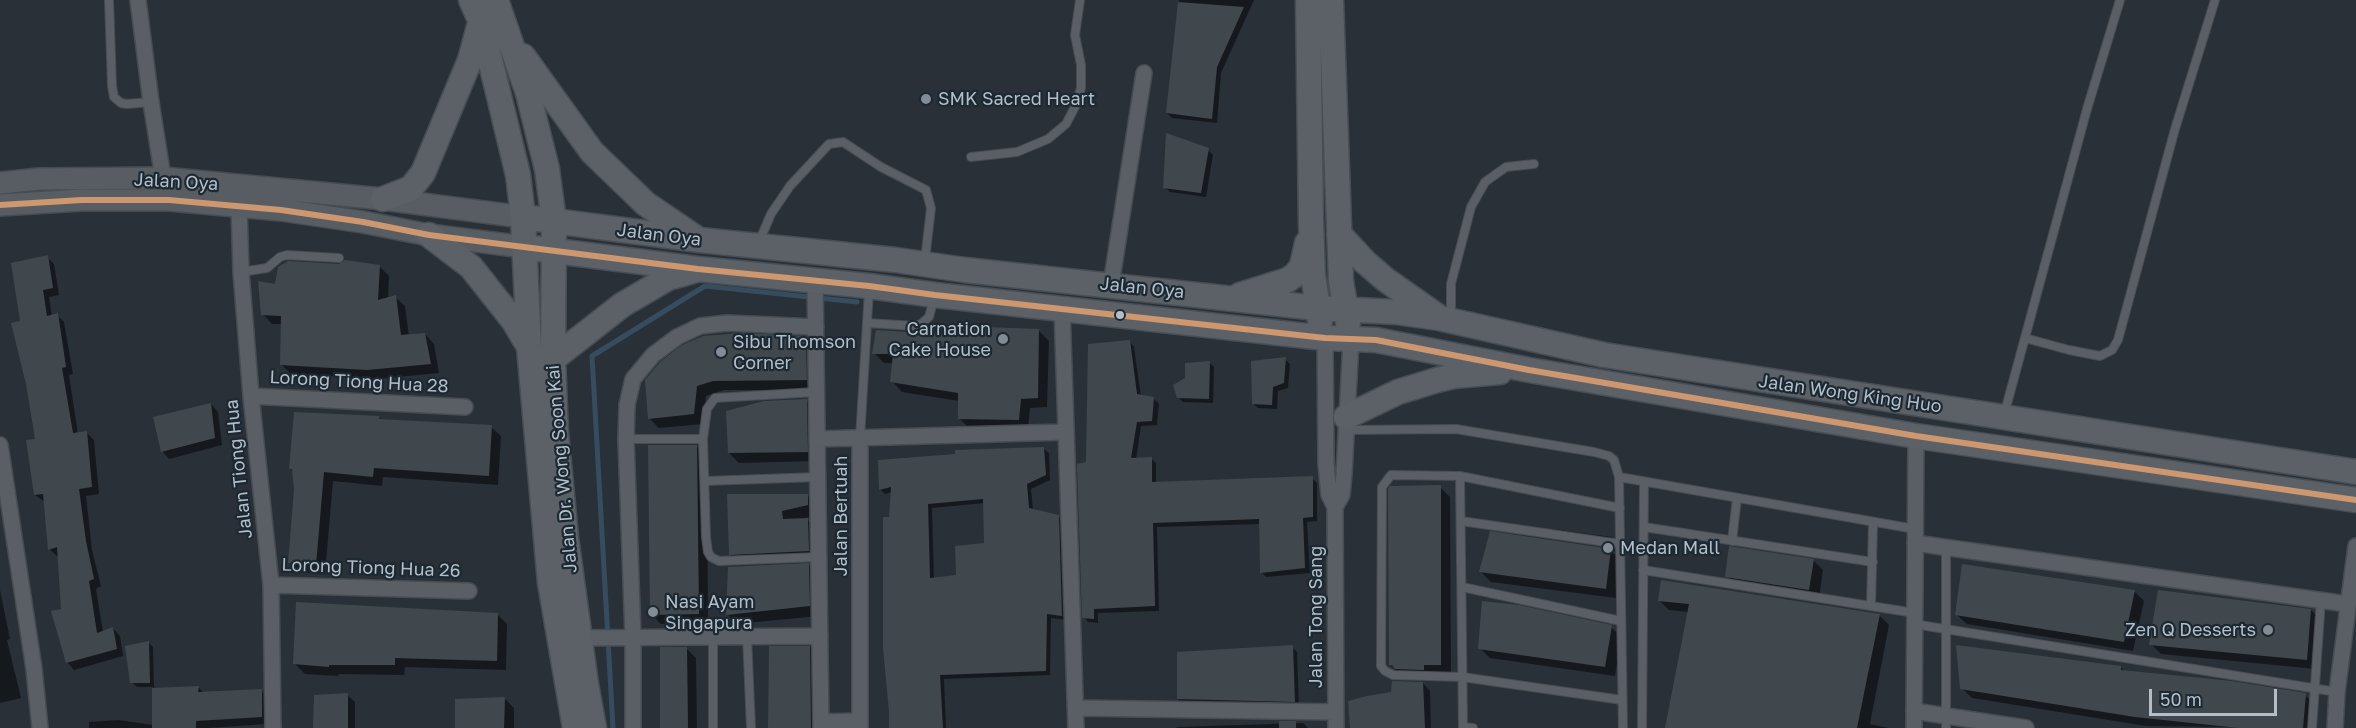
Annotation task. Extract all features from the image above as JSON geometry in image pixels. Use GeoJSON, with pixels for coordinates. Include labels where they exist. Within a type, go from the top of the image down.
{"type":"FeatureCollection","features":[{"type":"Feature","properties":{"kind":"main road","name":"Jalan Dr. Wong Soon Kai"},"geometry":{"type":"LineString","coordinates":[[471,0],[481,22],[518,175],[523,217],[529,347],[550,583],[575,728]]}},
{"type":"Feature","properties":{"kind":"main road","name":"Jalan Dr. Wong Soon Kai"},"geometry":{"type":"LineString","coordinates":[[496,0],[528,93],[547,169],[554,221],[553,359],[556,433],[565,525],[591,637],[594,728]]}},
{"type":"Feature","properties":{"kind":"main road"},"geometry":{"type":"LineString","coordinates":[[1308,0],[1311,222],[1317,308],[1325,338]]}},
{"type":"Feature","properties":{"kind":"main road"},"geometry":{"type":"LineString","coordinates":[[1331,0],[1341,281],[1351,340]]}},
{"type":"Feature","properties":{"kind":"main road"},"geometry":{"type":"LineString","coordinates":[[383,199],[411,188],[423,173],[470,60],[481,22]]}},
{"type":"Feature","properties":{"kind":"main road"},"geometry":{"type":"LineString","coordinates":[[508,34],[592,152],[646,204],[700,240]]}},
{"type":"Feature","properties":{"kind":"main road","name":"Jalan Oya"},"geometry":{"type":"LineString","coordinates":[[0,183],[39,179],[163,178],[383,199],[700,240],[1317,308],[1346,309]]}},
{"type":"Feature","properties":{"kind":"main road","name":"Jalan Oya"},"geometry":{"type":"LineString","coordinates":[[0,205],[82,200],[147,200],[238,206],[363,222],[429,235],[815,286],[869,286],[1351,340]]}},
{"type":"Feature","properties":{"kind":"main road"},"geometry":{"type":"LineString","coordinates":[[1232,298],[1288,280],[1296,274],[1305,257],[1311,222]]}},
{"type":"Feature","properties":{"kind":"main road"},"geometry":{"type":"LineString","coordinates":[[1339,234],[1365,262],[1386,280],[1445,319]]}},
{"type":"Feature","properties":{"kind":"main road"},"geometry":{"type":"LineString","coordinates":[[429,235],[471,267],[513,321],[529,347]]}},
{"type":"Feature","properties":{"kind":"main road"},"geometry":{"type":"LineString","coordinates":[[553,359],[622,305],[668,278],[698,269]]}},
{"type":"Feature","properties":{"kind":"main road","name":"Jalan Wong King Huo"},"geometry":{"type":"LineString","coordinates":[[1346,309],[1445,319],[1604,355],[2356,472]]}},
{"type":"Feature","properties":{"kind":"main road","name":"Jalan Wong King Huo"},"geometry":{"type":"LineString","coordinates":[[1351,340],[1376,340],[1529,370],[1916,436],[2356,501]]}},
{"type":"Feature","properties":{"kind":"main road"},"geometry":{"type":"LineString","coordinates":[[1346,424],[1398,392],[1437,380],[1454,376],[1529,370]]}},
{"type":"Feature","properties":{"kind":"street"},"geometry":{"type":"LineString","coordinates":[[138,0],[163,178]]}},
{"type":"Feature","properties":{"kind":"street"},"geometry":{"type":"LineString","coordinates":[[1111,285],[1144,74]]}},
{"type":"Feature","properties":{"kind":"street","name":"Jalan Tiong Hua"},"geometry":{"type":"LineString","coordinates":[[238,206],[251,396],[271,585],[273,728]]}},
{"type":"Feature","properties":{"kind":"street"},"geometry":{"type":"LineString","coordinates":[[815,286],[821,725],[860,724]]}},
{"type":"Feature","properties":{"kind":"street"},"geometry":{"type":"LineString","coordinates":[[1062,308],[1076,728]]}},
{"type":"Feature","properties":{"kind":"street"},"geometry":{"type":"LineString","coordinates":[[633,728],[627,637],[626,439],[627,405],[633,379],[653,355],[677,337],[700,326],[727,324],[816,327]]}},
{"type":"Feature","properties":{"kind":"street","name":"Jalan Tong Sang"},"geometry":{"type":"LineString","coordinates":[[1325,338],[1326,464],[1329,495],[1335,507],[1336,728]]}},
{"type":"Feature","properties":{"kind":"street","name":"Jalan Tong Sang"},"geometry":{"type":"LineString","coordinates":[[1335,507],[1342,495],[1351,340]]}},
{"type":"Feature","properties":{"kind":"street","name":"Lorong Tiong Hua 28"},"geometry":{"type":"LineString","coordinates":[[251,396],[465,407]]}},
{"type":"Feature","properties":{"kind":"street","name":"Jalan Bertuah"},"geometry":{"type":"LineString","coordinates":[[860,724],[860,438],[1066,432]]}},
{"type":"Feature","properties":{"kind":"street"},"geometry":{"type":"LineString","coordinates":[[1914,728],[1916,436]]}},
{"type":"Feature","properties":{"kind":"street"},"geometry":{"type":"LineString","coordinates":[[817,439],[860,438]]}},
{"type":"Feature","properties":{"kind":"street"},"geometry":{"type":"LineString","coordinates":[[0,445],[34,669],[40,728]]}},
{"type":"Feature","properties":{"kind":"street"},"geometry":{"type":"LineString","coordinates":[[1915,536],[1946,547],[2347,604]]}},
{"type":"Feature","properties":{"kind":"street"},"geometry":{"type":"LineString","coordinates":[[2335,728],[2347,604],[2356,546]]}},
{"type":"Feature","properties":{"kind":"street","name":"Lorong Tiong Hua 26"},"geometry":{"type":"LineString","coordinates":[[271,585],[469,591]]}},
{"type":"Feature","properties":{"kind":"street"},"geometry":{"type":"LineString","coordinates":[[591,637],[820,636]]}},
{"type":"Feature","properties":{"kind":"street"},"geometry":{"type":"LineString","coordinates":[[1076,708],[1336,712]]}},
{"type":"Feature","properties":{"kind":"street"},"geometry":{"type":"LineString","coordinates":[[1914,711],[1946,722],[2026,728]]}},
{"type":"Feature","properties":{"kind":"lane"},"geometry":{"type":"LineString","coordinates":[[109,0],[114,97],[121,103],[127,104],[151,102]]}},
{"type":"Feature","properties":{"kind":"lane"},"geometry":{"type":"LineString","coordinates":[[971,157],[1017,152],[1048,139],[1066,124],[1076,105],[1081,88],[1081,65],[1075,35],[1080,0]]}},
{"type":"Feature","properties":{"kind":"lane"},"geometry":{"type":"LineString","coordinates":[[2004,416],[2087,109],[2120,0]]}},
{"type":"Feature","properties":{"kind":"lane"},"geometry":{"type":"LineString","coordinates":[[2025,338],[2100,356],[2112,350],[2118,340],[2175,129],[2215,0]]}},
{"type":"Feature","properties":{"kind":"lane"},"geometry":{"type":"LineString","coordinates":[[758,246],[771,214],[790,186],[829,144],[843,142],[881,167],[926,190],[931,208],[924,264]]}},
{"type":"Feature","properties":{"kind":"lane"},"geometry":{"type":"LineString","coordinates":[[1445,319],[1451,284],[1471,207],[1485,182],[1506,167],[1534,164]]}},
{"type":"Feature","properties":{"kind":"lane"},"geometry":{"type":"LineString","coordinates":[[241,272],[267,268],[280,257],[287,255],[339,258]]}},
{"type":"Feature","properties":{"kind":"lane"},"geometry":{"type":"LineString","coordinates":[[860,438],[869,286]]}},
{"type":"Feature","properties":{"kind":"lane"},"geometry":{"type":"LineString","coordinates":[[867,322],[916,326],[929,317],[936,295]]}},
{"type":"Feature","properties":{"kind":"lane"},"geometry":{"type":"LineString","coordinates":[[816,392],[715,398],[707,409],[703,439],[706,537],[711,557],[720,561],[819,556]]}},
{"type":"Feature","properties":{"kind":"lane"},"geometry":{"type":"LineString","coordinates":[[1346,424],[1456,429],[1594,452],[1609,456],[1614,460],[1619,471],[1623,728]]}},
{"type":"Feature","properties":{"kind":"lane"},"geometry":{"type":"LineString","coordinates":[[626,439],[703,439]]}},
{"type":"Feature","properties":{"kind":"lane"},"geometry":{"type":"LineString","coordinates":[[1620,508],[1460,476],[1396,474],[1388,478],[1382,487],[1381,666],[1393,675],[1462,677],[1622,700]]}},
{"type":"Feature","properties":{"kind":"lane"},"geometry":{"type":"LineString","coordinates":[[1460,476],[1463,727],[1473,728]]}},
{"type":"Feature","properties":{"kind":"lane"},"geometry":{"type":"LineString","coordinates":[[705,481],[818,477]]}},
{"type":"Feature","properties":{"kind":"lane"},"geometry":{"type":"LineString","coordinates":[[1619,477],[1873,523],[1915,536]]}},
{"type":"Feature","properties":{"kind":"lane"},"geometry":{"type":"LineString","coordinates":[[1642,728],[1644,482]]}},
{"type":"Feature","properties":{"kind":"lane"},"geometry":{"type":"LineString","coordinates":[[1732,541],[1737,498]]}},
{"type":"Feature","properties":{"kind":"lane"},"geometry":{"type":"LineString","coordinates":[[1461,521],[1620,544]]}},
{"type":"Feature","properties":{"kind":"lane"},"geometry":{"type":"LineString","coordinates":[[1871,606],[1873,523]]}},
{"type":"Feature","properties":{"kind":"lane"},"geometry":{"type":"LineString","coordinates":[[1644,527],[1873,562]]}},
{"type":"Feature","properties":{"kind":"lane"},"geometry":{"type":"LineString","coordinates":[[1946,547],[1946,722]]}},
{"type":"Feature","properties":{"kind":"lane"},"geometry":{"type":"LineString","coordinates":[[1643,570],[1871,606],[1946,629],[2337,692]]}},
{"type":"Feature","properties":{"kind":"lane"},"geometry":{"type":"LineString","coordinates":[[1462,587],[1621,621]]}},
{"type":"Feature","properties":{"kind":"lane"},"geometry":{"type":"LineString","coordinates":[[2312,728],[2321,600]]}},
{"type":"Feature","properties":{"kind":"lane"},"geometry":{"type":"LineString","coordinates":[[747,636],[751,728]]}},
{"type":"Feature","properties":{"kind":"lane"},"geometry":{"type":"LineString","coordinates":[[713,637],[714,728]]}},
{"type":"Feature","properties":{"kind":"building"},"geometry":{"type":"Polygon","coordinates":[[[1178,2],[1244,7],[1217,67],[1212,119],[1166,113],[1178,2]]]}},
{"type":"Feature","properties":{"kind":"building"},"geometry":{"type":"Polygon","coordinates":[[[1166,133],[1209,148],[1201,193],[1163,188],[1166,133]]]}},
{"type":"Feature","properties":{"kind":"building"},"geometry":{"type":"Polygon","coordinates":[[[48,255],[53,288],[43,290],[47,316],[58,313],[66,367],[62,368],[73,433],[87,431],[92,487],[79,489],[94,579],[89,581],[97,633],[113,627],[117,649],[66,663],[51,611],[61,609],[57,547],[48,550],[43,494],[34,495],[26,440],[35,439],[26,384],[11,323],[20,321],[11,263],[48,255]]]}},
{"type":"Feature","properties":{"kind":"building"},"geometry":{"type":"Polygon","coordinates":[[[345,260],[380,265],[378,300],[396,295],[401,335],[425,333],[431,364],[367,370],[280,365],[281,316],[261,315],[258,281],[275,284],[278,267],[288,261],[339,264],[345,260]]]}},
{"type":"Feature","properties":{"kind":"building"},"geometry":{"type":"Polygon","coordinates":[[[958,326],[1039,329],[1038,398],[1021,399],[1019,420],[958,419],[958,393],[890,382],[893,354],[872,354],[876,330],[958,335],[958,326]]]}},
{"type":"Feature","properties":{"kind":"building"},"geometry":{"type":"Polygon","coordinates":[[[741,333],[806,336],[807,380],[713,381],[697,386],[694,414],[648,419],[645,380],[660,362],[682,345],[703,336],[741,333]]]}},
{"type":"Feature","properties":{"kind":"building"},"geometry":{"type":"Polygon","coordinates":[[[1130,340],[1137,394],[1154,397],[1152,421],[1137,422],[1131,458],[1152,457],[1152,482],[1313,476],[1313,517],[1303,518],[1305,568],[1260,573],[1259,519],[1153,523],[1155,606],[1094,609],[1094,619],[1082,618],[1077,464],[1086,462],[1088,344],[1130,340]]]}},
{"type":"Feature","properties":{"kind":"building"},"geometry":{"type":"Polygon","coordinates":[[[1286,357],[1284,383],[1273,387],[1272,405],[1252,404],[1251,361],[1286,357]]]}},
{"type":"Feature","properties":{"kind":"building"},"geometry":{"type":"Polygon","coordinates":[[[1210,361],[1209,399],[1177,398],[1173,385],[1185,378],[1185,363],[1210,361]]]}},
{"type":"Feature","properties":{"kind":"building"},"geometry":{"type":"Polygon","coordinates":[[[807,399],[808,452],[728,453],[726,411],[764,401],[807,399]]]}},
{"type":"Feature","properties":{"kind":"building"},"geometry":{"type":"Polygon","coordinates":[[[211,403],[215,438],[161,452],[153,417],[211,403]]]}},
{"type":"Feature","properties":{"kind":"building"},"geometry":{"type":"Polygon","coordinates":[[[294,412],[492,425],[489,476],[374,468],[373,477],[324,472],[316,565],[288,563],[294,490],[292,469],[289,469],[294,412]]]}},
{"type":"Feature","properties":{"kind":"building"},"geometry":{"type":"Polygon","coordinates":[[[648,445],[697,445],[699,614],[650,615],[648,445]]]}},
{"type":"Feature","properties":{"kind":"building"},"geometry":{"type":"Polygon","coordinates":[[[1044,447],[1046,475],[1027,484],[1029,508],[1059,515],[1062,616],[1047,614],[1046,671],[940,675],[943,728],[889,728],[883,648],[883,517],[889,517],[891,487],[879,490],[878,460],[955,454],[955,450],[1044,447]],[[983,499],[928,504],[930,578],[956,575],[955,546],[984,543],[983,499]]]}},
{"type":"Feature","properties":{"kind":"building"},"geometry":{"type":"Polygon","coordinates":[[[1441,485],[1441,665],[1424,665],[1424,670],[1395,669],[1389,665],[1388,489],[1390,486],[1441,485]]]}},
{"type":"Feature","properties":{"kind":"building"},"geometry":{"type":"Polygon","coordinates":[[[727,494],[808,494],[808,505],[782,511],[783,519],[808,518],[809,551],[729,555],[727,494]]]}},
{"type":"Feature","properties":{"kind":"building"},"geometry":{"type":"Polygon","coordinates":[[[1490,531],[1611,549],[1606,589],[1479,572],[1490,531]]]}},
{"type":"Feature","properties":{"kind":"building"},"geometry":{"type":"Polygon","coordinates":[[[1729,546],[1814,559],[1809,590],[1725,577],[1729,546]]]}},
{"type":"Feature","properties":{"kind":"building"},"geometry":{"type":"Polygon","coordinates":[[[809,563],[810,606],[726,615],[728,567],[809,563]]]}},
{"type":"Feature","properties":{"kind":"building"},"geometry":{"type":"Polygon","coordinates":[[[1962,564],[2135,590],[2124,642],[1955,615],[1962,564]]]}},
{"type":"Feature","properties":{"kind":"building"},"geometry":{"type":"Polygon","coordinates":[[[1661,580],[1880,614],[1857,728],[1665,728],[1689,604],[1658,601],[1661,580]]]}},
{"type":"Feature","properties":{"kind":"building"},"geometry":{"type":"Polygon","coordinates":[[[2158,590],[2311,609],[2307,660],[2149,645],[2158,590]]]}},
{"type":"Feature","properties":{"kind":"building"},"geometry":{"type":"Polygon","coordinates":[[[1482,601],[1519,605],[1612,625],[1605,667],[1478,649],[1482,601]]]}},
{"type":"Feature","properties":{"kind":"building"},"geometry":{"type":"Polygon","coordinates":[[[296,602],[498,613],[497,661],[395,658],[395,665],[329,665],[329,667],[293,664],[296,602]]]}},
{"type":"Feature","properties":{"kind":"building"},"geometry":{"type":"Polygon","coordinates":[[[149,641],[150,683],[130,683],[125,646],[149,641]]]}},
{"type":"Feature","properties":{"kind":"building"},"geometry":{"type":"Polygon","coordinates":[[[1293,645],[1295,702],[1177,699],[1177,652],[1293,645]]]}},
{"type":"Feature","properties":{"kind":"building"},"geometry":{"type":"Polygon","coordinates":[[[1956,645],[2121,666],[2121,670],[2232,681],[2306,693],[2303,728],[2239,728],[2135,717],[1960,689],[1956,645]]]}},
{"type":"Feature","properties":{"kind":"building"},"geometry":{"type":"Polygon","coordinates":[[[769,646],[810,646],[811,728],[768,728],[769,646]]]}},
{"type":"Feature","properties":{"kind":"building"},"geometry":{"type":"Polygon","coordinates":[[[660,647],[687,647],[688,728],[660,728],[660,647]]]}},
{"type":"Feature","properties":{"kind":"building"},"geometry":{"type":"Polygon","coordinates":[[[1392,681],[1423,682],[1425,728],[1350,728],[1348,701],[1391,692],[1392,681]]]}},
{"type":"Feature","properties":{"kind":"building"},"geometry":{"type":"Polygon","coordinates":[[[199,686],[198,692],[262,689],[262,717],[196,721],[196,728],[152,728],[152,688],[199,686]]]}},
{"type":"Feature","properties":{"kind":"building"},"geometry":{"type":"Polygon","coordinates":[[[348,693],[348,728],[313,728],[314,695],[348,693]]]}},
{"type":"Feature","properties":{"kind":"building"},"geometry":{"type":"Polygon","coordinates":[[[505,697],[504,728],[455,728],[455,699],[505,697]]]}},
{"type":"Feature","properties":{"kind":"building"},"geometry":{"type":"Polygon","coordinates":[[[1279,721],[1296,721],[1296,728],[1279,728],[1279,721]]]}},
{"type":"Feature","properties":{"kind":"waterway"},"geometry":{"type":"LineString","coordinates":[[613,728],[592,356],[705,286],[857,302]]}},
{"type":"Feature","properties":{"kind":"transit line","name":"50"},"geometry":{"type":"LineString","coordinates":[[0,205],[82,200],[169,200],[281,210],[363,222],[429,235],[698,269],[869,286],[1325,338],[1376,340],[1529,370],[1916,436],[2356,500]]}},
{"type":"Feature","properties":{"kind":"place","name":"SMK Sacred Heart"},"geometry":{"type":"Point","coordinates":[926,99]}},
{"type":"Feature","properties":{"kind":"place","name":"Carnation Cake House"},"geometry":{"type":"Point","coordinates":[1003,339]}},
{"type":"Feature","properties":{"kind":"place","name":"Sibu Thomson Corner"},"geometry":{"type":"Point","coordinates":[721,352]}},
{"type":"Feature","properties":{"kind":"place","name":"Medan Mall"},"geometry":{"type":"Point","coordinates":[1608,548]}},
{"type":"Feature","properties":{"kind":"place","name":"Nasi Ayam Singapura"},"geometry":{"type":"Point","coordinates":[653,612]}},
{"type":"Feature","properties":{"kind":"place","name":"Zen Q Desserts"},"geometry":{"type":"Point","coordinates":[2268,630]}}]}
